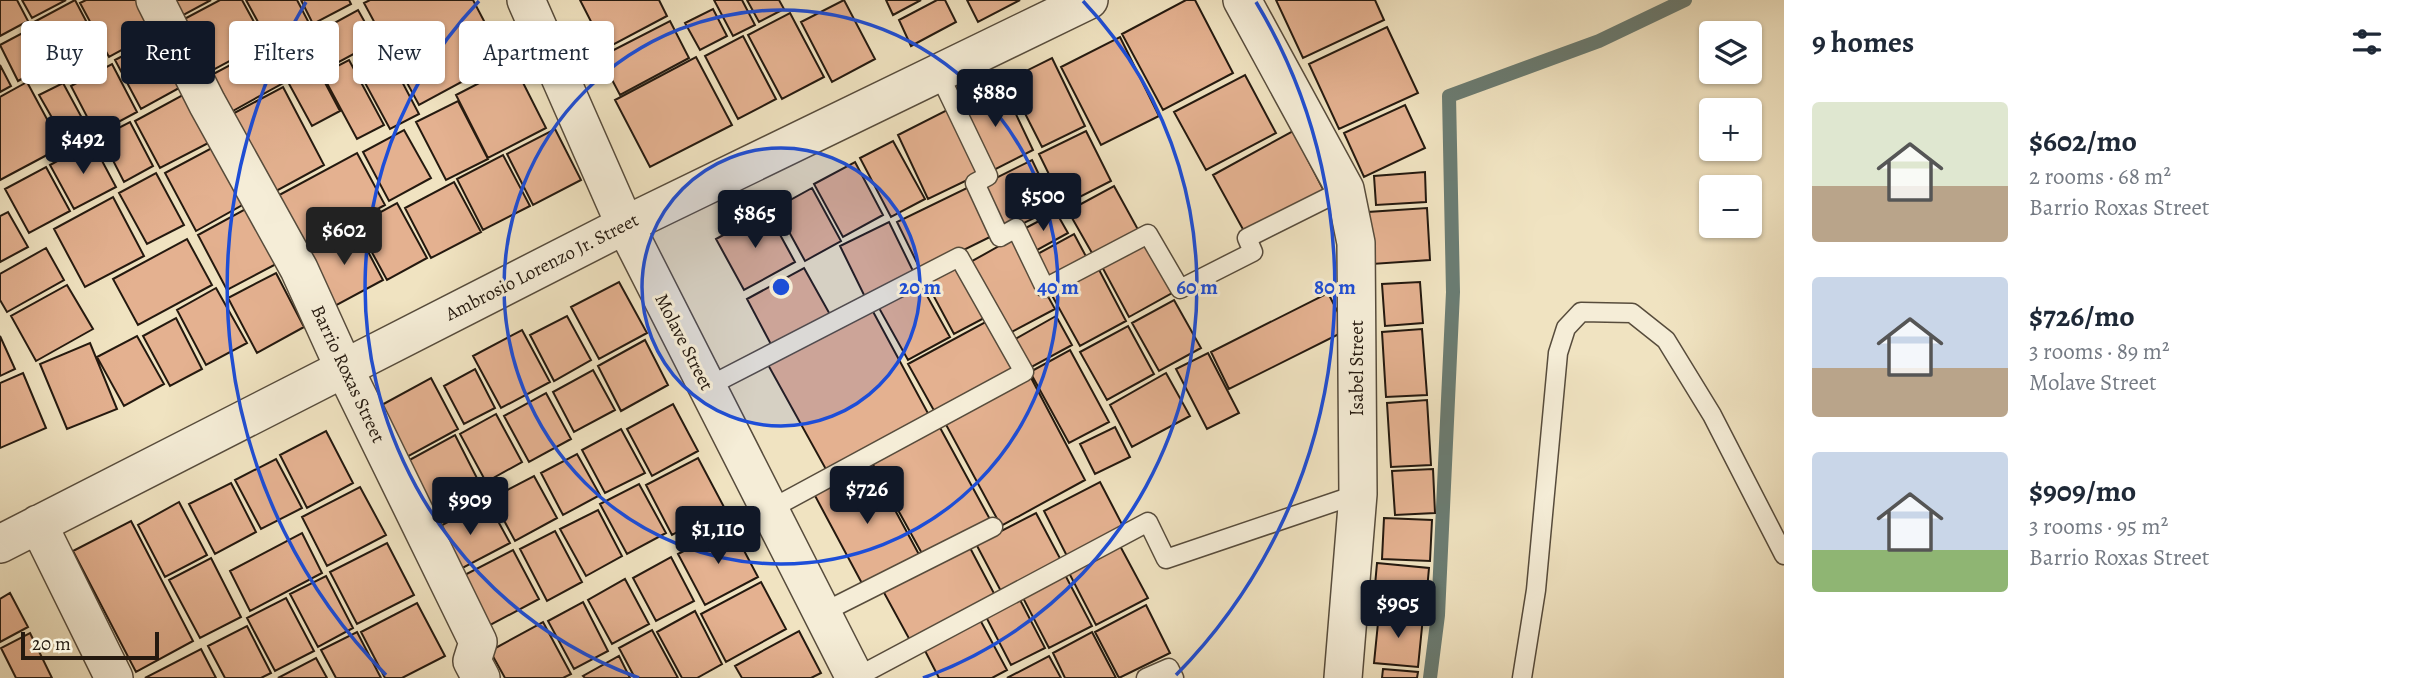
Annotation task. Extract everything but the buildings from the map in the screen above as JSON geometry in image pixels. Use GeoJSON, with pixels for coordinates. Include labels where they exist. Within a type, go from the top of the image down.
{"type":"FeatureCollection","features":[{"type":"Feature","properties":{"kind":"street","name":"Barrio Roxas Street"},"geometry":{"type":"LineString","coordinates":[[155,0],[207,103],[299,269],[344,368],[478,642],[472,661],[481,678]]}},
{"type":"Feature","properties":{"kind":"street","name":"Molave Street"},"geometry":{"type":"LineString","coordinates":[[526,0],[625,225],[855,678]]}},
{"type":"Feature","properties":{"kind":"street","name":"Ambrosio Lorenzo Jr. Street"},"geometry":{"type":"LineString","coordinates":[[0,544],[625,225],[1089,0]]}},
{"type":"Feature","properties":{"kind":"street","name":"Isabel Street"},"geometry":{"type":"LineString","coordinates":[[1242,0],[1345,189],[1356,243],[1358,494],[1343,678]]}},
{"type":"Feature","properties":{"kind":"street"},"geometry":{"type":"LineString","coordinates":[[38,524],[114,678]]}},
{"type":"Feature","properties":{"kind":"lane"},"geometry":{"type":"LineString","coordinates":[[939,74],[988,176],[975,183],[1000,237],[1016,228],[1045,288],[1147,234],[1180,289],[1253,252],[1247,238],[1345,189]]}},
{"type":"Feature","properties":{"kind":"lane"},"geometry":{"type":"LineString","coordinates":[[707,387],[959,257],[1024,372],[769,510]]}},
{"type":"Feature","properties":{"kind":"lane"},"geometry":{"type":"LineString","coordinates":[[1522,678],[1536,590],[1558,353],[1566,328],[1581,313],[1632,313],[1665,340],[1712,415],[1784,555]]}},
{"type":"Feature","properties":{"kind":"lane"},"geometry":{"type":"LineString","coordinates":[[855,678],[1148,522],[1166,559],[1358,494]]}},
{"type":"Feature","properties":{"kind":"lane"},"geometry":{"type":"LineString","coordinates":[[822,614],[993,527]]}},
{"type":"Feature","properties":{"kind":"lane"},"geometry":{"type":"LineString","coordinates":[[1146,678],[1169,668],[1174,678]]}},
{"type":"Feature","properties":{"kind":"waterway"},"geometry":{"type":"LineString","coordinates":[[1430,678],[1438,615],[1453,292],[1449,96],[1599,41],[1685,0]]}}]}
